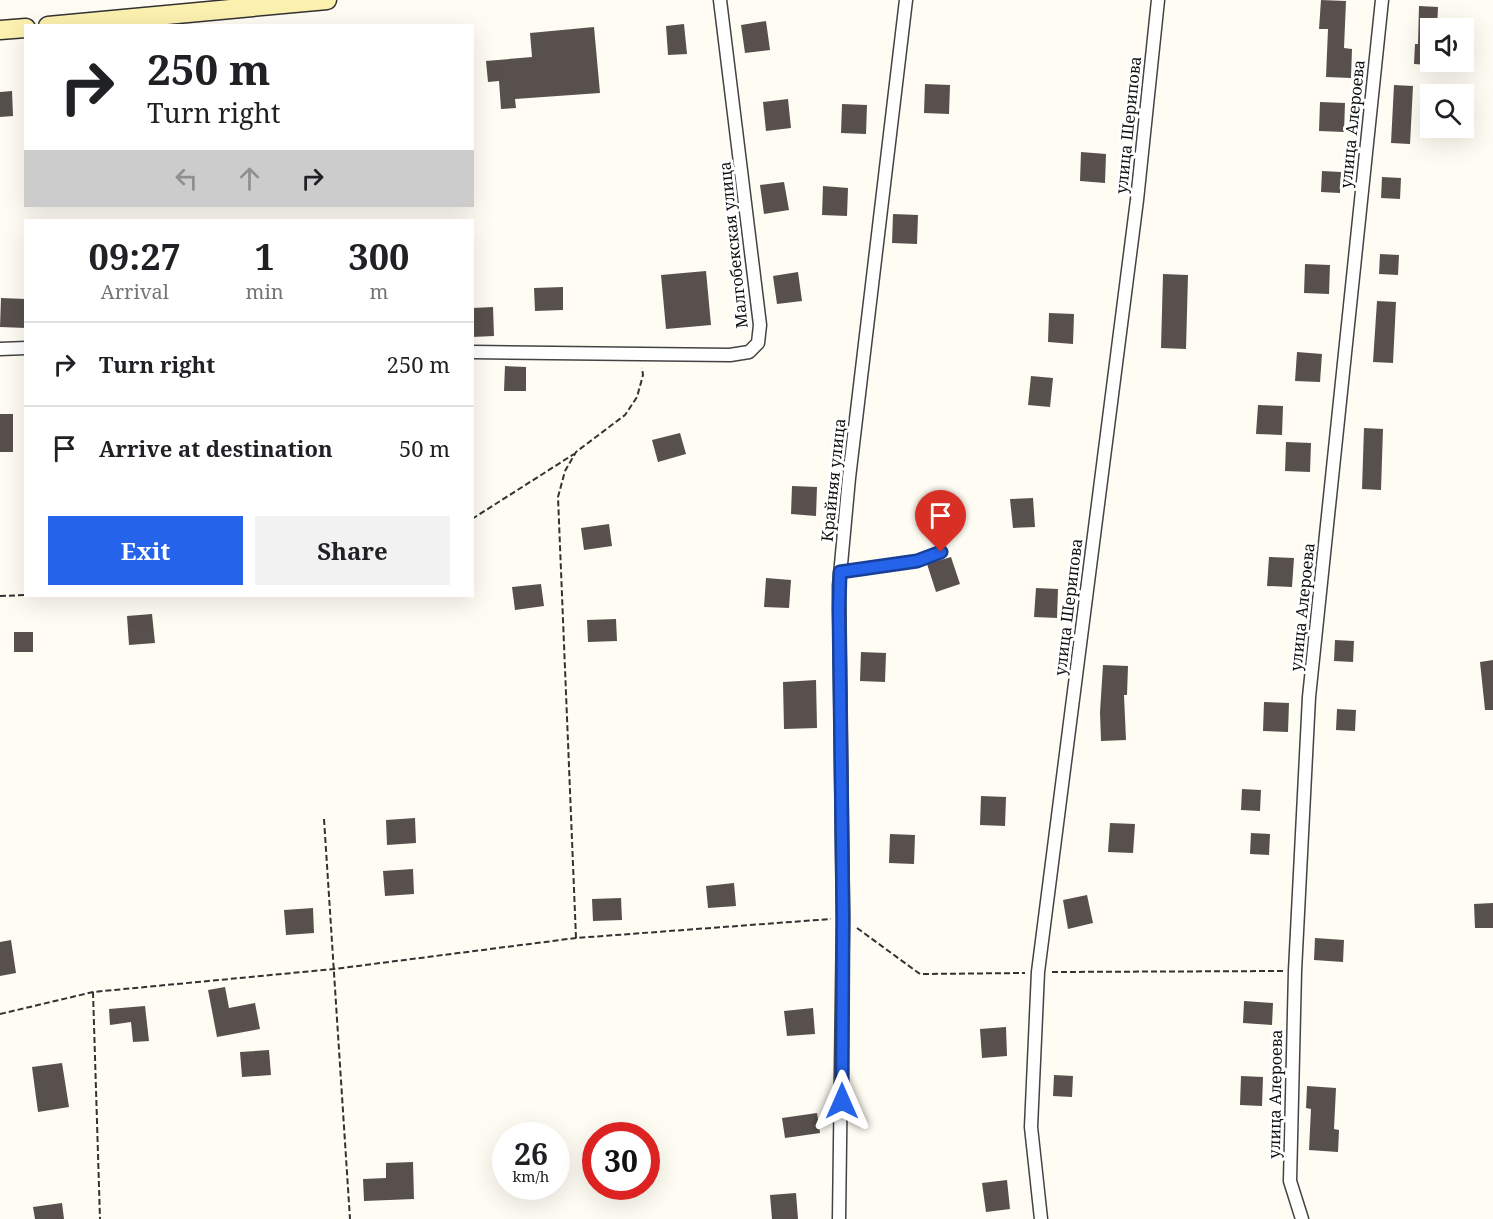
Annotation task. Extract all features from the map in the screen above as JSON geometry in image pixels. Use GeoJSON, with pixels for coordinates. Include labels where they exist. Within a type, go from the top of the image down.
{"type":"FeatureCollection","features":[{"type":"Feature","properties":{"kind":"street"},"geometry":{"type":"LineString","coordinates":[[69,24],[327,0]]}},
{"type":"Feature","properties":{"kind":"street","name":"Малгобекская улица"},"geometry":{"type":"LineString","coordinates":[[474,352],[730,355],[749,352],[758,343],[760,325],[754,265],[720,0]]}},
{"type":"Feature","properties":{"kind":"street","name":"Крайняя улица"},"geometry":{"type":"LineString","coordinates":[[839,1219],[843,918],[840,572],[849,478],[906,0]]}},
{"type":"Feature","properties":{"kind":"street","name":"улица Шерипова"},"geometry":{"type":"LineString","coordinates":[[1041,1219],[1031,1127],[1038,972],[1137,200],[1158,0]]}},
{"type":"Feature","properties":{"kind":"street","name":"улица Алероева"},"geometry":{"type":"LineString","coordinates":[[1302,1219],[1290,1181],[1295,971],[1309,697],[1382,0]]}},
{"type":"Feature","properties":{"kind":"street"},"geometry":{"type":"LineString","coordinates":[[0,30],[24,27]]}},
{"type":"Feature","properties":{"kind":"street"},"geometry":{"type":"LineString","coordinates":[[0,349],[24,348]]}},
{"type":"Feature","properties":{"kind":"lane"},"geometry":{"type":"LineString","coordinates":[[840,572],[917,561],[941,552]]}},
{"type":"Feature","properties":{"kind":"path"},"geometry":{"type":"LineString","coordinates":[[474,518],[576,452],[625,415],[637,397],[643,375],[640,354]]}},
{"type":"Feature","properties":{"kind":"path"},"geometry":{"type":"LineString","coordinates":[[576,452],[564,471],[558,497],[576,938]]}},
{"type":"Feature","properties":{"kind":"path"},"geometry":{"type":"LineString","coordinates":[[0,596],[24,595]]}},
{"type":"Feature","properties":{"kind":"path"},"geometry":{"type":"LineString","coordinates":[[324,819],[350,1219]]}},
{"type":"Feature","properties":{"kind":"path"},"geometry":{"type":"LineString","coordinates":[[0,1014],[93,992],[334,969],[576,938],[843,918],[920,974],[1295,971]]}},
{"type":"Feature","properties":{"kind":"path"},"geometry":{"type":"LineString","coordinates":[[93,992],[100,1219]]}},
{"type":"Feature","properties":{"kind":"building"},"geometry":{"type":"Polygon","coordinates":[[[1321,0],[1346,1],[1344,48],[1352,49],[1351,78],[1326,77],[1328,29],[1319,29],[1321,0]]]}},
{"type":"Feature","properties":{"kind":"building"},"geometry":{"type":"Polygon","coordinates":[[[1419,6],[1438,7],[1437,18],[1420,18],[1420,64],[1414,64],[1415,44],[1418,44],[1419,6]]]}},
{"type":"Feature","properties":{"kind":"building"},"geometry":{"type":"Polygon","coordinates":[[[766,21],[770,50],[745,53],[741,25],[766,21]]]}},
{"type":"Feature","properties":{"kind":"building"},"geometry":{"type":"Polygon","coordinates":[[[684,24],[687,54],[668,55],[666,26],[684,24]]]}},
{"type":"Feature","properties":{"kind":"building"},"geometry":{"type":"Polygon","coordinates":[[[594,27],[600,93],[515,99],[516,108],[501,109],[499,81],[488,82],[486,61],[532,57],[530,33],[594,27]]]}},
{"type":"Feature","properties":{"kind":"building"},"geometry":{"type":"Polygon","coordinates":[[[925,84],[950,85],[949,114],[924,113],[925,84]]]}},
{"type":"Feature","properties":{"kind":"building"},"geometry":{"type":"Polygon","coordinates":[[[1394,85],[1413,86],[1410,144],[1391,143],[1394,85]]]}},
{"type":"Feature","properties":{"kind":"building"},"geometry":{"type":"Polygon","coordinates":[[[12,91],[13,116],[0,117],[0,92],[12,91]]]}},
{"type":"Feature","properties":{"kind":"building"},"geometry":{"type":"Polygon","coordinates":[[[788,99],[791,128],[766,131],[763,102],[788,99]]]}},
{"type":"Feature","properties":{"kind":"building"},"geometry":{"type":"Polygon","coordinates":[[[1320,102],[1345,103],[1344,132],[1319,131],[1320,102]]]}},
{"type":"Feature","properties":{"kind":"building"},"geometry":{"type":"Polygon","coordinates":[[[842,104],[867,105],[866,134],[841,133],[842,104]]]}},
{"type":"Feature","properties":{"kind":"building"},"geometry":{"type":"Polygon","coordinates":[[[1081,152],[1106,154],[1105,183],[1080,181],[1081,152]]]}},
{"type":"Feature","properties":{"kind":"building"},"geometry":{"type":"Polygon","coordinates":[[[1322,171],[1341,172],[1340,193],[1321,192],[1322,171]]]}},
{"type":"Feature","properties":{"kind":"building"},"geometry":{"type":"Polygon","coordinates":[[[1382,177],[1401,178],[1400,199],[1381,198],[1382,177]]]}},
{"type":"Feature","properties":{"kind":"building"},"geometry":{"type":"Polygon","coordinates":[[[784,182],[789,210],[764,214],[760,185],[784,182]]]}},
{"type":"Feature","properties":{"kind":"building"},"geometry":{"type":"Polygon","coordinates":[[[823,186],[848,188],[847,216],[822,215],[823,186]]]}},
{"type":"Feature","properties":{"kind":"building"},"geometry":{"type":"Polygon","coordinates":[[[893,214],[918,215],[917,244],[892,243],[893,214]]]}},
{"type":"Feature","properties":{"kind":"building"},"geometry":{"type":"Polygon","coordinates":[[[1380,254],[1399,255],[1398,275],[1379,274],[1380,254]]]}},
{"type":"Feature","properties":{"kind":"building"},"geometry":{"type":"Polygon","coordinates":[[[1305,264],[1330,265],[1329,294],[1304,293],[1305,264]]]}},
{"type":"Feature","properties":{"kind":"building"},"geometry":{"type":"Polygon","coordinates":[[[706,271],[711,325],[666,329],[661,275],[706,271]]]}},
{"type":"Feature","properties":{"kind":"building"},"geometry":{"type":"Polygon","coordinates":[[[798,272],[802,301],[777,304],[773,276],[798,272]]]}},
{"type":"Feature","properties":{"kind":"building"},"geometry":{"type":"Polygon","coordinates":[[[1163,274],[1188,275],[1186,349],[1161,348],[1163,274]]]}},
{"type":"Feature","properties":{"kind":"building"},"geometry":{"type":"Polygon","coordinates":[[[563,287],[563,310],[535,311],[534,288],[563,287]]]}},
{"type":"Feature","properties":{"kind":"building"},"geometry":{"type":"Polygon","coordinates":[[[1,298],[24,299],[24,328],[0,327],[1,298]]]}},
{"type":"Feature","properties":{"kind":"building"},"geometry":{"type":"Polygon","coordinates":[[[1377,301],[1396,302],[1393,363],[1373,362],[1377,301]]]}},
{"type":"Feature","properties":{"kind":"building"},"geometry":{"type":"Polygon","coordinates":[[[493,307],[494,336],[474,337],[474,308],[493,307]]]}},
{"type":"Feature","properties":{"kind":"building"},"geometry":{"type":"Polygon","coordinates":[[[1049,313],[1074,314],[1073,344],[1048,342],[1049,313]]]}},
{"type":"Feature","properties":{"kind":"building"},"geometry":{"type":"Polygon","coordinates":[[[1297,352],[1322,354],[1320,382],[1295,381],[1297,352]]]}},
{"type":"Feature","properties":{"kind":"building"},"geometry":{"type":"Polygon","coordinates":[[[505,366],[526,367],[526,391],[504,391],[505,366]]]}},
{"type":"Feature","properties":{"kind":"building"},"geometry":{"type":"Polygon","coordinates":[[[1031,376],[1053,378],[1050,407],[1028,405],[1031,376]]]}},
{"type":"Feature","properties":{"kind":"building"},"geometry":{"type":"Polygon","coordinates":[[[1258,405],[1283,406],[1282,435],[1256,434],[1258,405]]]}},
{"type":"Feature","properties":{"kind":"building"},"geometry":{"type":"Polygon","coordinates":[[[0,414],[13,414],[13,452],[0,452],[0,414]]]}},
{"type":"Feature","properties":{"kind":"building"},"geometry":{"type":"Polygon","coordinates":[[[1364,428],[1383,429],[1381,490],[1362,489],[1364,428]]]}},
{"type":"Feature","properties":{"kind":"building"},"geometry":{"type":"Polygon","coordinates":[[[680,433],[686,454],[658,462],[652,440],[680,433]]]}},
{"type":"Feature","properties":{"kind":"building"},"geometry":{"type":"Polygon","coordinates":[[[1286,442],[1311,443],[1310,472],[1285,471],[1286,442]]]}},
{"type":"Feature","properties":{"kind":"building"},"geometry":{"type":"Polygon","coordinates":[[[792,486],[817,487],[816,516],[791,514],[792,486]]]}},
{"type":"Feature","properties":{"kind":"building"},"geometry":{"type":"Polygon","coordinates":[[[1033,498],[1035,527],[1013,528],[1010,499],[1033,498]]]}},
{"type":"Feature","properties":{"kind":"building"},"geometry":{"type":"Polygon","coordinates":[[[609,524],[612,546],[584,550],[581,528],[609,524]]]}},
{"type":"Feature","properties":{"kind":"building"},"geometry":{"type":"Polygon","coordinates":[[[951,557],[960,584],[936,592],[927,564],[951,557]]]}},
{"type":"Feature","properties":{"kind":"building"},"geometry":{"type":"Polygon","coordinates":[[[1269,557],[1294,558],[1292,587],[1267,586],[1269,557]]]}},
{"type":"Feature","properties":{"kind":"building"},"geometry":{"type":"Polygon","coordinates":[[[766,578],[791,580],[789,608],[764,607],[766,578]]]}},
{"type":"Feature","properties":{"kind":"building"},"geometry":{"type":"Polygon","coordinates":[[[541,584],[544,606],[515,610],[512,587],[541,584]]]}},
{"type":"Feature","properties":{"kind":"building"},"geometry":{"type":"Polygon","coordinates":[[[1036,588],[1058,589],[1057,618],[1034,617],[1036,588]]]}},
{"type":"Feature","properties":{"kind":"building"},"geometry":{"type":"Polygon","coordinates":[[[152,614],[155,643],[129,645],[127,616],[152,614]]]}},
{"type":"Feature","properties":{"kind":"building"},"geometry":{"type":"Polygon","coordinates":[[[616,619],[617,641],[588,642],[587,620],[616,619]]]}},
{"type":"Feature","properties":{"kind":"building"},"geometry":{"type":"Polygon","coordinates":[[[14,632],[33,632],[33,652],[14,652],[14,632]]]}},
{"type":"Feature","properties":{"kind":"building"},"geometry":{"type":"Polygon","coordinates":[[[1335,640],[1354,641],[1353,662],[1334,661],[1335,640]]]}},
{"type":"Feature","properties":{"kind":"building"},"geometry":{"type":"Polygon","coordinates":[[[861,652],[886,653],[885,682],[860,681],[861,652]]]}},
{"type":"Feature","properties":{"kind":"building"},"geometry":{"type":"Polygon","coordinates":[[[1493,660],[1493,710],[1485,710],[1480,662],[1493,660]]]}},
{"type":"Feature","properties":{"kind":"building"},"geometry":{"type":"Polygon","coordinates":[[[1103,665],[1128,666],[1127,695],[1124,695],[1126,740],[1101,741],[1103,665]]]}},
{"type":"Feature","properties":{"kind":"building"},"geometry":{"type":"Polygon","coordinates":[[[816,680],[817,728],[784,729],[783,682],[816,680]]]}},
{"type":"Feature","properties":{"kind":"building"},"geometry":{"type":"Polygon","coordinates":[[[1264,702],[1289,703],[1288,732],[1263,731],[1264,702]]]}},
{"type":"Feature","properties":{"kind":"building"},"geometry":{"type":"Polygon","coordinates":[[[1337,709],[1356,710],[1355,731],[1336,730],[1337,709]]]}},
{"type":"Feature","properties":{"kind":"building"},"geometry":{"type":"Polygon","coordinates":[[[1242,789],[1261,790],[1260,811],[1241,810],[1242,789]]]}},
{"type":"Feature","properties":{"kind":"building"},"geometry":{"type":"Polygon","coordinates":[[[981,796],[1006,797],[1005,826],[980,825],[981,796]]]}},
{"type":"Feature","properties":{"kind":"building"},"geometry":{"type":"Polygon","coordinates":[[[415,818],[416,843],[387,845],[386,820],[415,818]]]}},
{"type":"Feature","properties":{"kind":"building"},"geometry":{"type":"Polygon","coordinates":[[[1110,823],[1135,824],[1133,853],[1108,852],[1110,823]]]}},
{"type":"Feature","properties":{"kind":"building"},"geometry":{"type":"Polygon","coordinates":[[[1251,833],[1270,834],[1269,855],[1250,854],[1251,833]]]}},
{"type":"Feature","properties":{"kind":"building"},"geometry":{"type":"Polygon","coordinates":[[[890,834],[915,835],[914,864],[889,863],[890,834]]]}},
{"type":"Feature","properties":{"kind":"building"},"geometry":{"type":"Polygon","coordinates":[[[413,869],[414,894],[385,896],[383,871],[413,869]]]}},
{"type":"Feature","properties":{"kind":"building"},"geometry":{"type":"Polygon","coordinates":[[[734,883],[736,906],[708,908],[706,886],[734,883]]]}},
{"type":"Feature","properties":{"kind":"building"},"geometry":{"type":"Polygon","coordinates":[[[1087,895],[1093,923],[1068,929],[1063,900],[1087,895]]]}},
{"type":"Feature","properties":{"kind":"building"},"geometry":{"type":"Polygon","coordinates":[[[621,898],[622,920],[593,921],[592,899],[621,898]]]}},
{"type":"Feature","properties":{"kind":"building"},"geometry":{"type":"Polygon","coordinates":[[[1493,903],[1493,928],[1475,928],[1474,904],[1493,903]]]}},
{"type":"Feature","properties":{"kind":"building"},"geometry":{"type":"Polygon","coordinates":[[[313,908],[314,933],[286,935],[284,910],[313,908]]]}},
{"type":"Feature","properties":{"kind":"building"},"geometry":{"type":"Polygon","coordinates":[[[1315,938],[1344,940],[1343,962],[1314,960],[1315,938]]]}},
{"type":"Feature","properties":{"kind":"building"},"geometry":{"type":"Polygon","coordinates":[[[11,940],[16,973],[0,976],[0,942],[11,940]]]}},
{"type":"Feature","properties":{"kind":"building"},"geometry":{"type":"Polygon","coordinates":[[[225,987],[229,1008],[255,1003],[260,1029],[217,1037],[208,990],[225,987]]]}},
{"type":"Feature","properties":{"kind":"building"},"geometry":{"type":"Polygon","coordinates":[[[1244,1001],[1273,1003],[1272,1025],[1243,1023],[1244,1001]]]}},
{"type":"Feature","properties":{"kind":"building"},"geometry":{"type":"Polygon","coordinates":[[[145,1006],[149,1041],[133,1042],[131,1022],[110,1025],[109,1009],[145,1006]]]}},
{"type":"Feature","properties":{"kind":"building"},"geometry":{"type":"Polygon","coordinates":[[[813,1008],[815,1034],[787,1036],[784,1011],[813,1008]]]}},
{"type":"Feature","properties":{"kind":"building"},"geometry":{"type":"Polygon","coordinates":[[[1006,1027],[1007,1056],[982,1058],[980,1029],[1006,1027]]]}},
{"type":"Feature","properties":{"kind":"building"},"geometry":{"type":"Polygon","coordinates":[[[269,1050],[271,1075],[242,1077],[240,1052],[269,1050]]]}},
{"type":"Feature","properties":{"kind":"building"},"geometry":{"type":"Polygon","coordinates":[[[62,1063],[69,1107],[38,1112],[32,1067],[62,1063]]]}},
{"type":"Feature","properties":{"kind":"building"},"geometry":{"type":"Polygon","coordinates":[[[1054,1075],[1073,1076],[1072,1097],[1053,1096],[1054,1075]]]}},
{"type":"Feature","properties":{"kind":"building"},"geometry":{"type":"Polygon","coordinates":[[[1241,1076],[1263,1077],[1262,1106],[1240,1105],[1241,1076]]]}},
{"type":"Feature","properties":{"kind":"building"},"geometry":{"type":"Polygon","coordinates":[[[1307,1086],[1336,1088],[1334,1129],[1339,1130],[1338,1152],[1309,1150],[1311,1109],[1306,1108],[1307,1086]]]}},
{"type":"Feature","properties":{"kind":"building"},"geometry":{"type":"Polygon","coordinates":[[[817,1113],[820,1133],[785,1138],[782,1118],[817,1113]]]}},
{"type":"Feature","properties":{"kind":"building"},"geometry":{"type":"Polygon","coordinates":[[[413,1162],[414,1199],[364,1201],[363,1179],[386,1178],[386,1163],[413,1162]]]}},
{"type":"Feature","properties":{"kind":"building"},"geometry":{"type":"Polygon","coordinates":[[[1007,1180],[1010,1209],[986,1212],[982,1183],[1007,1180]]]}},
{"type":"Feature","properties":{"kind":"building"},"geometry":{"type":"Polygon","coordinates":[[[796,1193],[798,1219],[772,1219],[770,1195],[796,1193]]]}},
{"type":"Feature","properties":{"kind":"building"},"geometry":{"type":"Polygon","coordinates":[[[62,1203],[64,1219],[35,1219],[33,1207],[62,1203]]]}},
{"type":"Feature","properties":{"kind":"route"},"geometry":{"type":"LineString","coordinates":[[842,1101],[840,572],[917,561],[941,552]]}}]}
